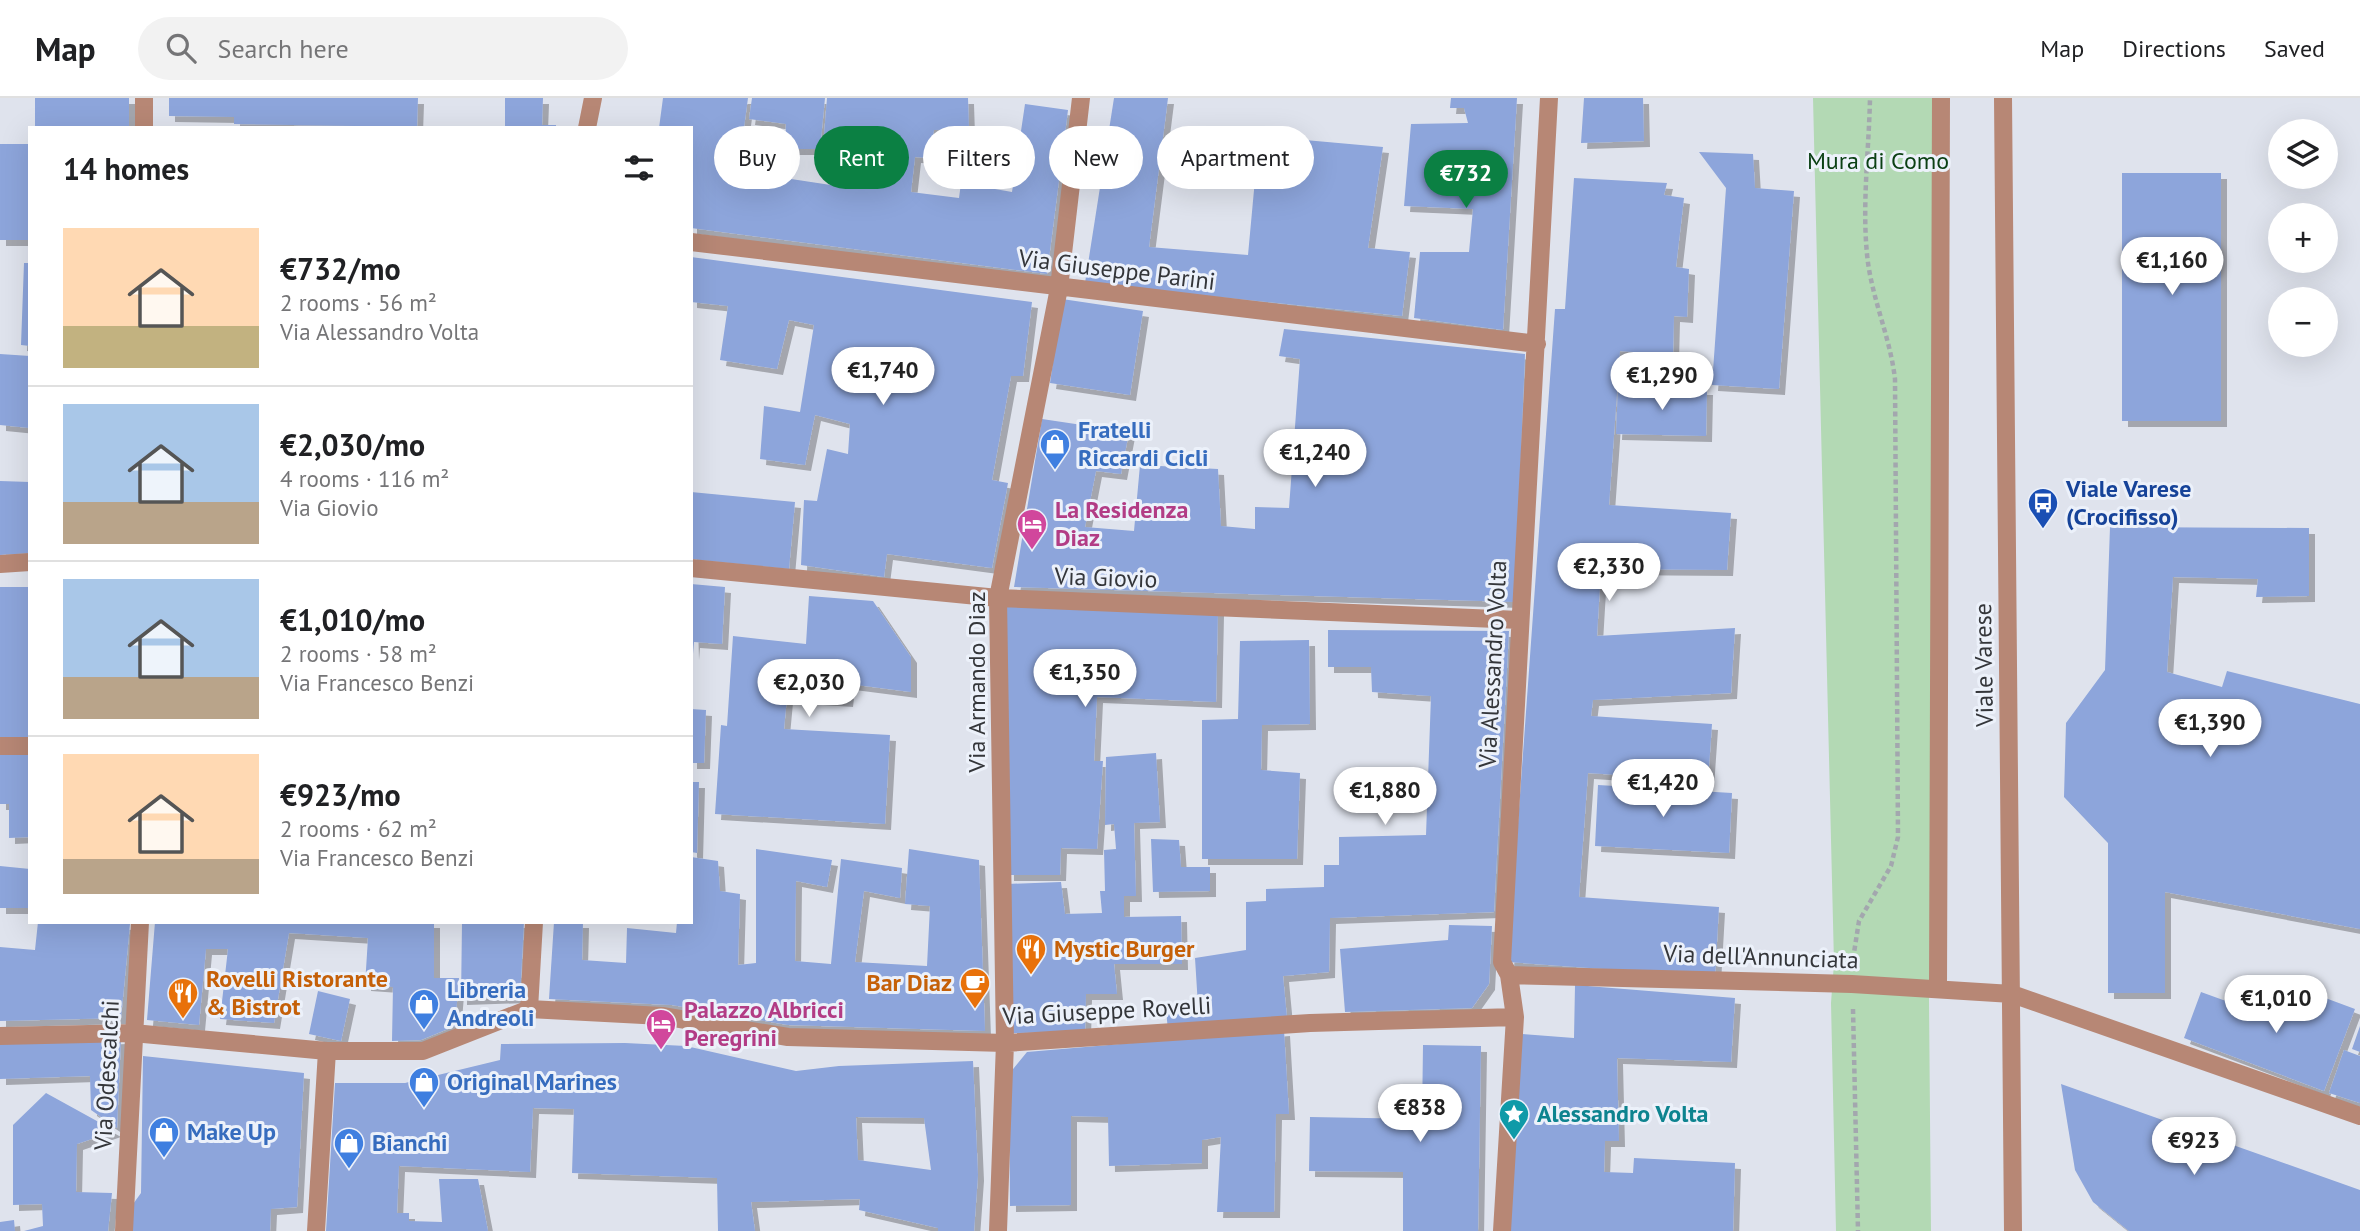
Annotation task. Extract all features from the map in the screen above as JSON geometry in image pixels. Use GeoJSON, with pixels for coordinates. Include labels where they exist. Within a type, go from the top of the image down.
{"type":"FeatureCollection","features":[{"type":"Feature","properties":{"kind":"street"},"geometry":{"type":"LineString","coordinates":[[144,98],[144,126]]}},
{"type":"Feature","properties":{"kind":"street"},"geometry":{"type":"LineString","coordinates":[[587,126],[593,98]]}},
{"type":"Feature","properties":{"kind":"street","name":"Via Armando Diaz"},"geometry":{"type":"LineString","coordinates":[[998,1231],[1005,1043],[998,598],[1059,288],[1081,98]]}},
{"type":"Feature","properties":{"kind":"street","name":"Via Alessandro Volta"},"geometry":{"type":"LineString","coordinates":[[1502,1231],[1514,1017],[1509,975],[1502,962],[1549,98]]}},
{"type":"Feature","properties":{"kind":"street"},"geometry":{"type":"LineString","coordinates":[[1938,988],[1941,98]]}},
{"type":"Feature","properties":{"kind":"street","name":"Viale Varese"},"geometry":{"type":"LineString","coordinates":[[2003,98],[2013,1231]]}},
{"type":"Feature","properties":{"kind":"street","name":"Via Giuseppe Parini"},"geometry":{"type":"LineString","coordinates":[[693,242],[1537,344]]}},
{"type":"Feature","properties":{"kind":"street"},"geometry":{"type":"LineString","coordinates":[[0,564],[28,562]]}},
{"type":"Feature","properties":{"kind":"street","name":"Via Giovio"},"geometry":{"type":"LineString","coordinates":[[693,568],[998,598],[1520,620]]}},
{"type":"Feature","properties":{"kind":"street"},"geometry":{"type":"LineString","coordinates":[[0,746],[28,746]]}},
{"type":"Feature","properties":{"kind":"street","name":"Via Odescalchi"},"geometry":{"type":"LineString","coordinates":[[124,1231],[140,924]]}},
{"type":"Feature","properties":{"kind":"street"},"geometry":{"type":"LineString","coordinates":[[529,1009],[534,924]]}},
{"type":"Feature","properties":{"kind":"street","name":"Via dell'Annunciata"},"geometry":{"type":"LineString","coordinates":[[1509,975],[1852,984],[2012,994],[2360,1116]]}},
{"type":"Feature","properties":{"kind":"street","name":"Via Giuseppe Rovelli"},"geometry":{"type":"LineString","coordinates":[[0,1036],[133,1033],[327,1051],[423,1051],[529,1009],[662,1016],[788,1037],[1005,1043],[1310,1023],[1514,1017]]}},
{"type":"Feature","properties":{"kind":"street"},"geometry":{"type":"LineString","coordinates":[[316,1231],[327,1051]]}},
{"type":"Feature","properties":{"kind":"path"},"geometry":{"type":"LineString","coordinates":[[1858,1231],[1853,951],[1859,921],[1891,866],[1898,836],[1895,379],[1891,346],[1870,279],[1867,252],[1870,98]]}},
{"type":"Feature","properties":{"kind":"green space","name":"Mura di Como"},"geometry":{"type":"Polygon","coordinates":[[[1813,98],[1941,98],[1929,1001],[1931,1231],[1836,1231],[1831,1003],[1834,963],[1813,98]]]}},
{"type":"Feature","properties":{"kind":"building"},"geometry":{"type":"Polygon","coordinates":[[[35,98],[129,98],[129,126],[35,126],[35,98]]]}},
{"type":"Feature","properties":{"kind":"building"},"geometry":{"type":"Polygon","coordinates":[[[169,98],[418,98],[417,126],[234,124],[234,117],[169,116],[169,98]]]}},
{"type":"Feature","properties":{"kind":"building"},"geometry":{"type":"Polygon","coordinates":[[[505,98],[543,98],[542,125],[556,125],[556,126],[505,126],[505,98]]]}},
{"type":"Feature","properties":{"kind":"building"},"geometry":{"type":"Polygon","coordinates":[[[663,98],[748,98],[744,126],[714,126],[714,189],[800,189],[800,180],[814,182],[814,189],[909,189],[909,126],[825,126],[827,98],[968,98],[969,126],[923,126],[923,158],[915,157],[911,192],[959,198],[960,189],[1012,192],[1012,189],[1035,189],[1035,126],[1022,126],[1025,104],[1068,110],[1066,126],[1049,126],[1049,189],[1058,189],[1047,274],[693,228],[693,126],[659,126],[663,98]]]}},
{"type":"Feature","properties":{"kind":"building"},"geometry":{"type":"Polygon","coordinates":[[[752,98],[825,98],[822,126],[814,126],[814,149],[800,149],[800,126],[749,119],[752,98]]]}},
{"type":"Feature","properties":{"kind":"building"},"geometry":{"type":"Polygon","coordinates":[[[1114,98],[1168,98],[1164,126],[1157,126],[1157,184],[1149,247],[1248,255],[1254,189],[1314,189],[1314,141],[1383,147],[1368,248],[1410,252],[1402,316],[1085,283],[1100,189],[1143,189],[1143,126],[1110,126],[1114,98]]]}},
{"type":"Feature","properties":{"kind":"building"},"geometry":{"type":"Polygon","coordinates":[[[1451,98],[1517,98],[1503,330],[1414,318],[1420,252],[1469,252],[1473,209],[1404,206],[1411,124],[1468,123],[1464,108],[1450,108],[1451,98]]]}},
{"type":"Feature","properties":{"kind":"building"},"geometry":{"type":"Polygon","coordinates":[[[1584,98],[1643,98],[1644,141],[1581,143],[1584,98]]]}},
{"type":"Feature","properties":{"kind":"building"},"geometry":{"type":"Polygon","coordinates":[[[0,144],[28,144],[28,240],[0,240],[0,144]]]}},
{"type":"Feature","properties":{"kind":"building"},"geometry":{"type":"Polygon","coordinates":[[[1699,152],[1753,154],[1755,188],[1794,191],[1779,389],[1712,385],[1726,188],[1699,152]]]}},
{"type":"Feature","properties":{"kind":"building"},"geometry":{"type":"Polygon","coordinates":[[[2122,173],[2221,173],[2221,421],[2122,421],[2122,173]]]}},
{"type":"Feature","properties":{"kind":"building"},"geometry":{"type":"Polygon","coordinates":[[[1574,178],[1667,183],[1664,195],[1684,198],[1676,267],[1689,269],[1687,317],[1674,316],[1673,355],[1620,351],[1609,505],[1731,513],[1727,570],[1601,569],[1597,636],[1735,628],[1731,693],[1593,700],[1591,716],[1712,724],[1708,781],[1588,773],[1579,897],[1719,907],[1715,977],[1508,962],[1555,309],[1565,309],[1574,178]]]}},
{"type":"Feature","properties":{"kind":"building"},"geometry":{"type":"Polygon","coordinates":[[[693,257],[1032,302],[1023,376],[1011,376],[992,480],[1008,483],[992,568],[887,554],[884,577],[801,565],[804,500],[817,501],[827,449],[848,454],[850,424],[815,415],[805,465],[760,459],[764,406],[800,412],[814,325],[789,320],[777,369],[720,360],[728,306],[693,302],[693,257]]]}},
{"type":"Feature","properties":{"kind":"building"},"geometry":{"type":"Polygon","coordinates":[[[24,263],[28,263],[28,346],[21,345],[24,263]]]}},
{"type":"Feature","properties":{"kind":"building"},"geometry":{"type":"Polygon","coordinates":[[[1062,299],[1143,311],[1130,395],[1050,383],[1062,299]]]}},
{"type":"Feature","properties":{"kind":"building"},"geometry":{"type":"Polygon","coordinates":[[[1284,329],[1525,354],[1515,602],[1014,587],[1042,419],[1129,432],[1121,474],[1096,471],[1085,527],[1134,531],[1140,465],[1218,469],[1221,526],[1255,529],[1255,507],[1289,508],[1300,359],[1279,356],[1284,329]]]}},
{"type":"Feature","properties":{"kind":"building"},"geometry":{"type":"Polygon","coordinates":[[[0,354],[28,356],[28,428],[0,425],[0,354]]]}},
{"type":"Feature","properties":{"kind":"building"},"geometry":{"type":"Polygon","coordinates":[[[1618,388],[1707,389],[1706,436],[1616,434],[1618,388]]]}},
{"type":"Feature","properties":{"kind":"building"},"geometry":{"type":"Polygon","coordinates":[[[0,481],[28,482],[28,553],[0,555],[0,481]]]}},
{"type":"Feature","properties":{"kind":"building"},"geometry":{"type":"Polygon","coordinates":[[[693,492],[795,502],[789,569],[693,559],[693,492]]]}},
{"type":"Feature","properties":{"kind":"building"},"geometry":{"type":"Polygon","coordinates":[[[2110,527],[2309,528],[2309,596],[2256,597],[2258,579],[2173,577],[2167,672],[2222,687],[2227,671],[2360,704],[2360,929],[2165,892],[2165,993],[2108,993],[2108,843],[2064,797],[2066,723],[2105,670],[2110,527]]]}},
{"type":"Feature","properties":{"kind":"building"},"geometry":{"type":"Polygon","coordinates":[[[693,584],[725,587],[722,644],[694,642],[693,654],[693,584]]]}},
{"type":"Feature","properties":{"kind":"building"},"geometry":{"type":"Polygon","coordinates":[[[0,587],[28,587],[28,738],[0,738],[0,587]]]}},
{"type":"Feature","properties":{"kind":"building"},"geometry":{"type":"Polygon","coordinates":[[[809,596],[873,601],[911,657],[911,692],[849,684],[847,701],[787,697],[784,729],[890,735],[885,824],[715,814],[721,725],[727,726],[733,636],[806,644],[809,596]]]}},
{"type":"Feature","properties":{"kind":"building"},"geometry":{"type":"Polygon","coordinates":[[[1005,603],[1218,610],[1216,702],[1097,697],[1094,761],[1103,761],[1097,849],[1061,848],[1060,875],[1008,875],[1005,603]]]}},
{"type":"Feature","properties":{"kind":"building"},"geometry":{"type":"Polygon","coordinates":[[[1328,630],[1509,631],[1494,912],[1330,918],[1329,972],[1283,976],[1287,1018],[1168,1031],[1166,1009],[1198,1006],[1195,958],[1246,950],[1246,902],[1266,901],[1266,889],[1324,887],[1324,865],[1339,865],[1339,837],[1426,835],[1431,696],[1372,692],[1371,667],[1328,667],[1328,630]]]}},
{"type":"Feature","properties":{"kind":"building"},"geometry":{"type":"Polygon","coordinates":[[[1309,640],[1310,724],[1262,725],[1261,770],[1300,773],[1297,859],[1202,859],[1202,720],[1238,719],[1240,641],[1309,640]]]}},
{"type":"Feature","properties":{"kind":"building"},"geometry":{"type":"Polygon","coordinates":[[[693,709],[706,710],[704,763],[693,763],[693,709]]]}},
{"type":"Feature","properties":{"kind":"building"},"geometry":{"type":"Polygon","coordinates":[[[28,753],[28,837],[9,838],[9,804],[0,804],[0,754],[28,753]]]}},
{"type":"Feature","properties":{"kind":"building"},"geometry":{"type":"Polygon","coordinates":[[[1156,753],[1160,822],[1134,823],[1136,896],[1124,896],[1124,917],[1181,916],[1182,964],[1114,964],[1117,994],[1086,994],[1085,1032],[1011,1033],[1008,884],[1061,882],[1065,914],[1102,913],[1100,891],[1105,891],[1104,850],[1116,849],[1114,824],[1105,825],[1106,757],[1156,753]]]}},
{"type":"Feature","properties":{"kind":"building"},"geometry":{"type":"Polygon","coordinates":[[[693,782],[699,782],[697,853],[693,852],[693,782]]]}},
{"type":"Feature","properties":{"kind":"building"},"geometry":{"type":"Polygon","coordinates":[[[1598,785],[1732,793],[1729,853],[1595,846],[1598,785]]]}},
{"type":"Feature","properties":{"kind":"building"},"geometry":{"type":"Polygon","coordinates":[[[1151,839],[1179,840],[1181,867],[1210,867],[1210,891],[1153,892],[1151,839]]]}},
{"type":"Feature","properties":{"kind":"building"},"geometry":{"type":"Polygon","coordinates":[[[756,849],[832,860],[827,887],[796,881],[795,961],[831,964],[841,859],[902,868],[900,898],[864,891],[855,962],[927,966],[930,906],[905,904],[909,849],[979,860],[985,1031],[788,1025],[672,1005],[549,999],[554,924],[583,924],[582,960],[626,963],[627,928],[676,933],[677,924],[693,924],[693,857],[718,861],[720,891],[740,894],[738,965],[756,963],[756,849]]]}},
{"type":"Feature","properties":{"kind":"building"},"geometry":{"type":"Polygon","coordinates":[[[0,866],[28,869],[28,908],[0,908],[0,866]]]}},
{"type":"Feature","properties":{"kind":"building"},"geometry":{"type":"Polygon","coordinates":[[[38,924],[130,924],[121,1018],[0,1021],[0,947],[35,950],[38,924]]]}},
{"type":"Feature","properties":{"kind":"building"},"geometry":{"type":"Polygon","coordinates":[[[155,924],[434,924],[434,978],[459,978],[455,1026],[421,1040],[392,1041],[393,987],[365,985],[368,938],[289,933],[274,1023],[220,1019],[228,949],[206,949],[199,1025],[147,1020],[155,924]]]}},
{"type":"Feature","properties":{"kind":"building"},"geometry":{"type":"Polygon","coordinates":[[[462,924],[524,924],[520,997],[461,999],[462,924]]]}},
{"type":"Feature","properties":{"kind":"building"},"geometry":{"type":"Polygon","coordinates":[[[1449,925],[1492,926],[1489,984],[1472,1008],[1345,1012],[1340,949],[1448,940],[1449,925]]]}},
{"type":"Feature","properties":{"kind":"building"},"geometry":{"type":"Polygon","coordinates":[[[1575,985],[1735,998],[1731,1062],[1617,1058],[1619,1141],[1605,1141],[1604,1172],[1633,1173],[1634,1158],[1735,1163],[1733,1231],[1508,1231],[1522,1034],[1574,1038],[1575,985]]]}},
{"type":"Feature","properties":{"kind":"building"},"geometry":{"type":"Polygon","coordinates":[[[2293,986],[2355,1009],[2324,1091],[2184,1038],[2201,992],[2281,1021],[2293,986]]]}},
{"type":"Feature","properties":{"kind":"building"},"geometry":{"type":"Polygon","coordinates":[[[318,991],[350,999],[341,1041],[309,1034],[318,991]]]}},
{"type":"Feature","properties":{"kind":"building"},"geometry":{"type":"Polygon","coordinates":[[[2360,1026],[2360,1052],[2352,1049],[2360,1026]]]}},
{"type":"Feature","properties":{"kind":"building"},"geometry":{"type":"Polygon","coordinates":[[[1284,1030],[1289,1114],[1276,1114],[1274,1212],[1217,1212],[1221,1137],[1202,1140],[1202,1163],[1109,1166],[1108,1117],[1071,1116],[1071,1205],[1010,1206],[1009,1074],[1027,1052],[1284,1030]]]}},
{"type":"Feature","properties":{"kind":"building"},"geometry":{"type":"Polygon","coordinates":[[[121,1038],[117,1128],[91,1110],[90,1076],[0,1079],[0,1043],[121,1038]]]}},
{"type":"Feature","properties":{"kind":"building"},"geometry":{"type":"Polygon","coordinates":[[[625,1043],[686,1046],[796,1071],[839,1066],[973,1061],[978,1175],[974,1231],[938,1231],[938,1228],[859,1210],[860,1199],[751,1202],[755,1231],[718,1231],[717,1178],[572,1173],[574,1109],[533,1108],[530,1172],[399,1166],[397,1213],[409,1213],[409,1221],[442,1222],[439,1179],[478,1179],[488,1231],[326,1231],[335,1083],[405,1083],[500,1060],[501,1044],[625,1043]],[[856,1117],[858,1160],[931,1170],[924,1118],[856,1117]]]}},
{"type":"Feature","properties":{"kind":"building"},"geometry":{"type":"Polygon","coordinates":[[[1423,1045],[1481,1046],[1478,1231],[1403,1231],[1403,1172],[1309,1171],[1310,1117],[1422,1119],[1423,1045]]]}},
{"type":"Feature","properties":{"kind":"building"},"geometry":{"type":"Polygon","coordinates":[[[2344,1050],[2360,1056],[2360,1103],[2329,1093],[2344,1050]]]}},
{"type":"Feature","properties":{"kind":"building"},"geometry":{"type":"Polygon","coordinates":[[[143,1056],[304,1073],[297,1207],[271,1209],[270,1231],[127,1231],[128,1211],[141,1193],[143,1056]]]}},
{"type":"Feature","properties":{"kind":"building"},"geometry":{"type":"Polygon","coordinates":[[[2061,1084],[2360,1190],[2360,1231],[2129,1231],[2093,1202],[2075,1170],[2061,1084]]]}},
{"type":"Feature","properties":{"kind":"building"},"geometry":{"type":"Polygon","coordinates":[[[46,1093],[115,1131],[77,1144],[76,1192],[112,1193],[108,1231],[24,1231],[43,1226],[42,1204],[13,1205],[13,1125],[46,1093]]]}},
{"type":"Feature","properties":{"kind":"building"},"geometry":{"type":"Polygon","coordinates":[[[14,1220],[15,1231],[0,1231],[0,1222],[14,1220]]]}},
{"type":"Feature","properties":{"kind":"place","name":"Fratelli Riccardi Cicli"},"geometry":{"type":"Point","coordinates":[1055,471]}},
{"type":"Feature","properties":{"kind":"place","name":"Viale Varese (Crocifisso)"},"geometry":{"type":"Point","coordinates":[2043,530]}},
{"type":"Feature","properties":{"kind":"place","name":"La Residenza Diaz"},"geometry":{"type":"Point","coordinates":[1032,551]}},
{"type":"Feature","properties":{"kind":"place","name":"Mystic Burger"},"geometry":{"type":"Point","coordinates":[1031,976]}},
{"type":"Feature","properties":{"kind":"place","name":"Bar Diaz"},"geometry":{"type":"Point","coordinates":[975,1010]}},
{"type":"Feature","properties":{"kind":"place","name":"Rovelli Ristorante & Bistrot"},"geometry":{"type":"Point","coordinates":[183,1020]}},
{"type":"Feature","properties":{"kind":"place","name":"Libreria Andreoli"},"geometry":{"type":"Point","coordinates":[424,1031]}},
{"type":"Feature","properties":{"kind":"place","name":"Palazzo Albricci Peregrini"},"geometry":{"type":"Point","coordinates":[661,1051]}},
{"type":"Feature","properties":{"kind":"place","name":"Original Marines"},"geometry":{"type":"Point","coordinates":[424,1109]}},
{"type":"Feature","properties":{"kind":"place","name":"Alessandro Volta"},"geometry":{"type":"Point","coordinates":[1514,1141]}},
{"type":"Feature","properties":{"kind":"place","name":"Make Up"},"geometry":{"type":"Point","coordinates":[164,1159]}},
{"type":"Feature","properties":{"kind":"place","name":"Bianchi"},"geometry":{"type":"Point","coordinates":[349,1170]}}]}
